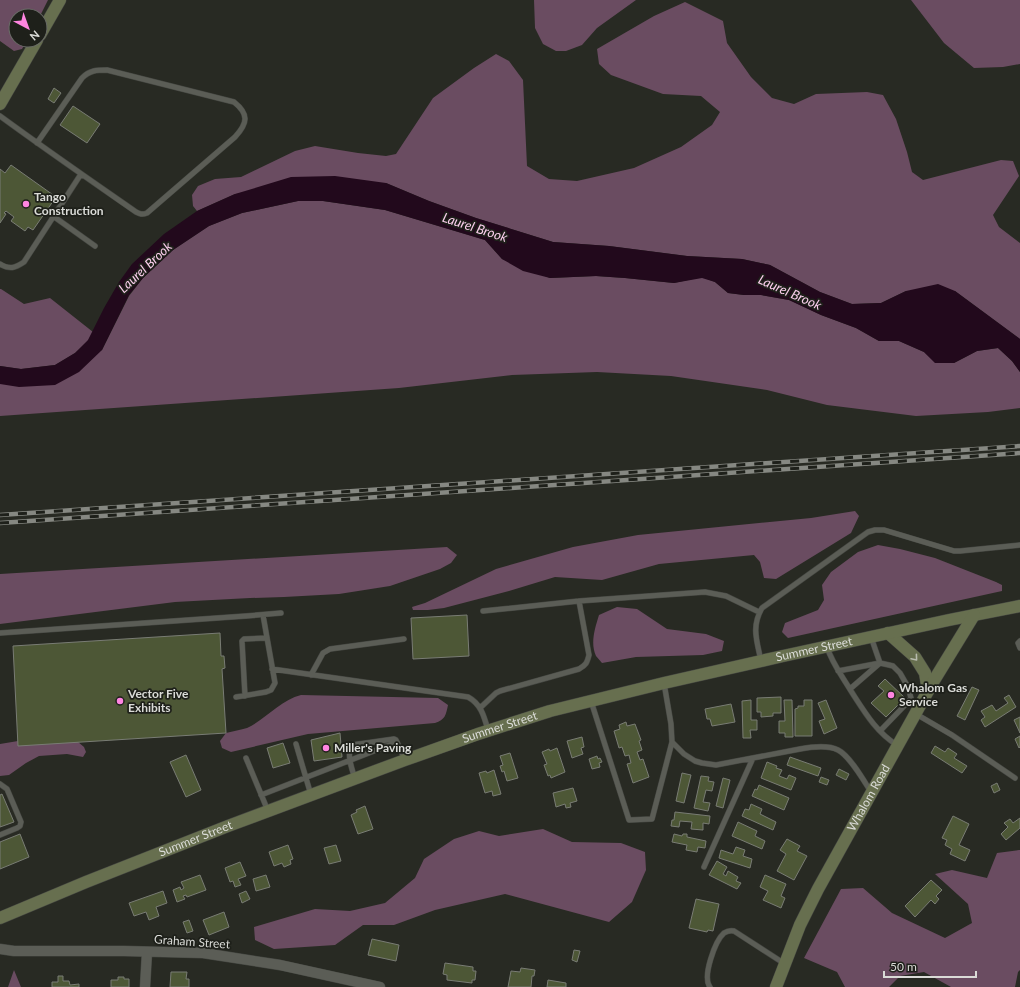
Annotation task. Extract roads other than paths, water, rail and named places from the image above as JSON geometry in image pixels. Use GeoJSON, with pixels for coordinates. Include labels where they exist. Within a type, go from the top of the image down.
{"type":"FeatureCollection","features":[{"type":"Feature","properties":{"kind":"main road"},"geometry":{"type":"LineString","coordinates":[[48,21],[60,0]]}},
{"type":"Feature","properties":{"kind":"main road"},"geometry":{"type":"LineString","coordinates":[[0,104],[32,48]]}},
{"type":"Feature","properties":{"kind":"main road","name":"Summer Street"},"geometry":{"type":"LineString","coordinates":[[0,918],[86,882],[268,811],[405,760],[550,711],[591,700],[761,661],[1020,606]]}},
{"type":"Feature","properties":{"kind":"main road","name":"Whalom Road"},"geometry":{"type":"LineString","coordinates":[[776,987],[808,907],[898,746],[915,713],[916,700],[928,691],[974,615]]}},
{"type":"Feature","properties":{"kind":"main road"},"geometry":{"type":"LineString","coordinates":[[888,633],[915,657],[925,673],[928,691]]}},
{"type":"Feature","properties":{"kind":"street","name":"Graham Street"},"geometry":{"type":"LineString","coordinates":[[0,948],[14,951],[203,953],[280,965],[380,987]]}},
{"type":"Feature","properties":{"kind":"street"},"geometry":{"type":"LineString","coordinates":[[145,987],[148,952]]}},
{"type":"Feature","properties":{"kind":"lane"},"geometry":{"type":"LineString","coordinates":[[0,116],[37,143],[81,174],[141,215],[147,213],[235,137],[242,130],[245,119],[244,112],[240,106],[234,102],[107,70],[96,70],[87,73],[82,78],[37,143]]}},
{"type":"Feature","properties":{"kind":"lane"},"geometry":{"type":"LineString","coordinates":[[0,264],[12,268],[24,262],[81,174]]}},
{"type":"Feature","properties":{"kind":"lane"},"geometry":{"type":"LineString","coordinates":[[53,216],[94,246]]}},
{"type":"Feature","properties":{"kind":"lane"},"geometry":{"type":"LineString","coordinates":[[761,661],[755,632],[756,621],[762,608],[868,532],[884,530],[954,551],[1020,545]]}},
{"type":"Feature","properties":{"kind":"lane"},"geometry":{"type":"LineString","coordinates":[[483,611],[579,601],[705,592],[726,596],[759,612]]}},
{"type":"Feature","properties":{"kind":"lane"},"geometry":{"type":"LineString","coordinates":[[480,708],[500,690],[579,669],[585,665],[589,655],[579,601]]}},
{"type":"Feature","properties":{"kind":"lane"},"geometry":{"type":"LineString","coordinates":[[0,633],[281,613]]}},
{"type":"Feature","properties":{"kind":"lane"},"geometry":{"type":"LineString","coordinates":[[236,698],[266,692],[271,690],[275,683],[263,614]]}},
{"type":"Feature","properties":{"kind":"lane"},"geometry":{"type":"LineString","coordinates":[[871,637],[880,663]]}},
{"type":"Feature","properties":{"kind":"lane"},"geometry":{"type":"LineString","coordinates":[[246,696],[242,641],[244,639],[267,638]]}},
{"type":"Feature","properties":{"kind":"lane"},"geometry":{"type":"LineString","coordinates":[[311,675],[323,653],[330,649],[404,639]]}},
{"type":"Feature","properties":{"kind":"lane"},"geometry":{"type":"LineString","coordinates":[[1020,641],[1018,643],[1020,648]]}},
{"type":"Feature","properties":{"kind":"lane"},"geometry":{"type":"LineString","coordinates":[[827,647],[830,657],[838,671],[867,715],[880,731],[898,746]]}},
{"type":"Feature","properties":{"kind":"lane"},"geometry":{"type":"LineString","coordinates":[[850,690],[880,663]]}},
{"type":"Feature","properties":{"kind":"lane"},"geometry":{"type":"LineString","coordinates":[[838,671],[880,663],[889,665],[897,670],[906,683],[910,695],[916,700]]}},
{"type":"Feature","properties":{"kind":"lane"},"geometry":{"type":"LineString","coordinates":[[272,669],[468,697],[476,702],[480,708],[489,731]]}},
{"type":"Feature","properties":{"kind":"lane"},"geometry":{"type":"LineString","coordinates":[[591,700],[630,820],[652,819],[672,742],[671,724],[664,683]]}},
{"type":"Feature","properties":{"kind":"lane"},"geometry":{"type":"LineString","coordinates":[[880,731],[909,701],[916,700]]}},
{"type":"Feature","properties":{"kind":"lane"},"geometry":{"type":"LineString","coordinates":[[915,713],[952,735],[1015,778]]}},
{"type":"Feature","properties":{"kind":"lane"},"geometry":{"type":"LineString","coordinates":[[355,779],[349,749],[352,745],[394,739],[396,740],[405,760]]}},
{"type":"Feature","properties":{"kind":"lane"},"geometry":{"type":"LineString","coordinates":[[261,795],[397,742]]}},
{"type":"Feature","properties":{"kind":"lane"},"geometry":{"type":"LineString","coordinates":[[672,742],[689,758],[702,764],[716,765],[800,749],[814,747],[833,748],[842,753],[848,759],[871,793]]}},
{"type":"Feature","properties":{"kind":"lane"},"geometry":{"type":"LineString","coordinates":[[296,744],[311,795]]}},
{"type":"Feature","properties":{"kind":"lane"},"geometry":{"type":"LineString","coordinates":[[246,758],[268,811]]}},
{"type":"Feature","properties":{"kind":"lane"},"geometry":{"type":"LineString","coordinates":[[704,867],[753,758]]}},
{"type":"Feature","properties":{"kind":"lane"},"geometry":{"type":"LineString","coordinates":[[0,784],[7,789],[21,822],[18,828],[0,835]]}},
{"type":"Feature","properties":{"kind":"lane"},"geometry":{"type":"LineString","coordinates":[[710,987],[708,985],[707,976],[716,945],[724,934],[730,930],[734,931],[785,964]]}},
{"type":"Feature","properties":{"kind":"water","name":"Laurel Brook"},"geometry":{"type":"Polygon","coordinates":[[[335,176],[386,183],[476,218],[553,242],[609,246],[687,256],[742,259],[770,265],[820,292],[852,304],[881,303],[906,291],[938,284],[955,291],[1020,339],[1020,372],[1012,361],[998,348],[977,351],[954,363],[935,363],[924,352],[899,341],[879,341],[856,328],[821,315],[789,300],[761,295],[728,293],[715,282],[702,278],[674,283],[596,276],[550,278],[523,271],[502,259],[485,240],[385,210],[323,201],[298,201],[242,213],[209,226],[173,250],[143,278],[129,295],[102,350],[79,372],[55,385],[19,387],[0,384],[0,366],[21,369],[55,365],[75,353],[88,340],[119,282],[132,264],[164,234],[197,211],[235,194],[291,177],[335,176]]]}},
{"type":"Feature","properties":{"kind":"railway"},"geometry":{"type":"LineString","coordinates":[[0,515],[1020,446]]}},
{"type":"Feature","properties":{"kind":"railway"},"geometry":{"type":"LineString","coordinates":[[0,523],[1020,453]]}},
{"type":"Feature","properties":{"kind":"place","name":"Tango Construction"},"geometry":{"type":"Point","coordinates":[26,204]}},
{"type":"Feature","properties":{"kind":"place","name":"Whalom Gas Service"},"geometry":{"type":"Point","coordinates":[891,695]}},
{"type":"Feature","properties":{"kind":"place","name":"Vector Five Exhibits"},"geometry":{"type":"Point","coordinates":[120,701]}},
{"type":"Feature","properties":{"kind":"place","name":"Miller's Paving"},"geometry":{"type":"Point","coordinates":[326,748]}}]}
